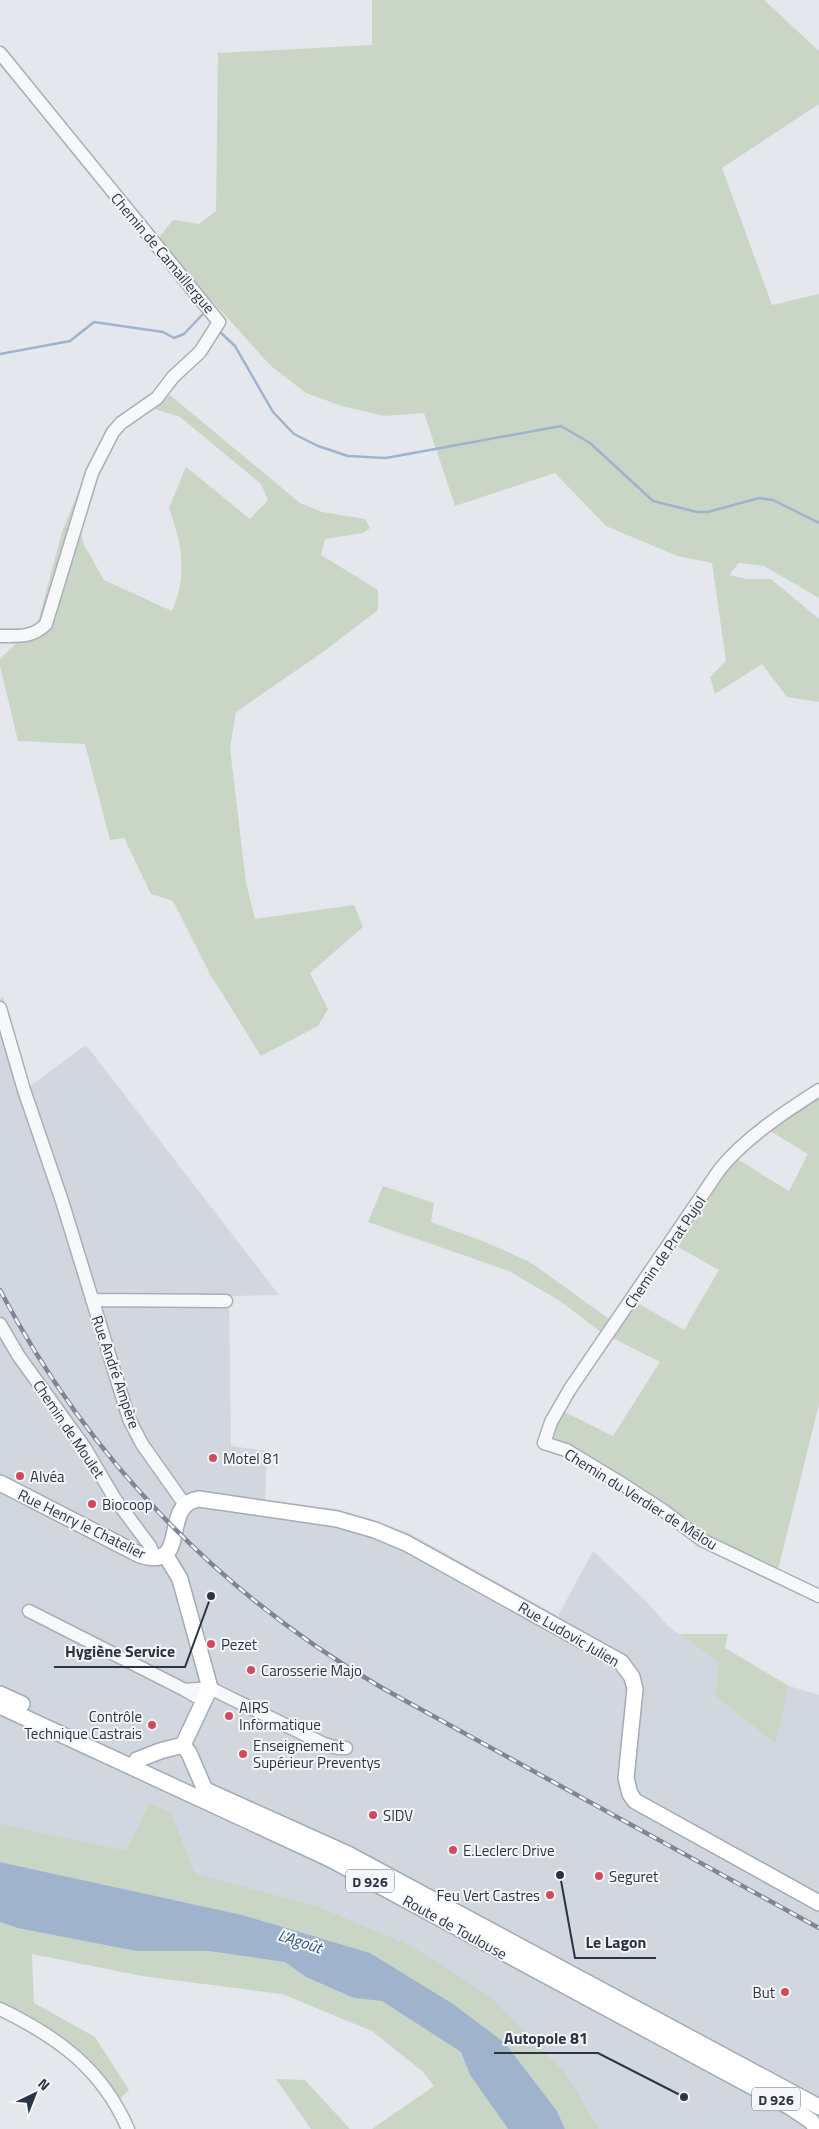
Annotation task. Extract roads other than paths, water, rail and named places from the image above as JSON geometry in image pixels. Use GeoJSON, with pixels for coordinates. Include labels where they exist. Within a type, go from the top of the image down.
{"type":"FeatureCollection","features":[{"type":"Feature","properties":{"kind":"main road","name":"Rue Henry le Chatelier"},"geometry":{"type":"LineString","coordinates":[[0,1483],[140,1555],[160,1556]]}},
{"type":"Feature","properties":{"kind":"main road","name":"Rue Ludovic Julien"},"geometry":{"type":"LineString","coordinates":[[185,1505],[194,1499],[203,1499],[337,1519],[375,1530],[406,1543],[615,1658],[629,1671],[635,1689],[626,1778],[630,1794],[636,1801],[819,1903]]}},
{"type":"Feature","properties":{"kind":"main road"},"geometry":{"type":"LineString","coordinates":[[183,1745],[207,1694],[180,1579],[160,1556],[174,1542],[177,1516],[185,1505]]}},
{"type":"Feature","properties":{"kind":"main road","name":"Route de Toulouse"},"geometry":{"type":"LineString","coordinates":[[0,1694],[137,1760],[348,1854],[819,2107]]}},
{"type":"Feature","properties":{"kind":"main road","name":"Route de Toulouse"},"geometry":{"type":"LineString","coordinates":[[0,1706],[330,1859],[790,2107],[811,2121],[817,2129]]}},
{"type":"Feature","properties":{"kind":"main road"},"geometry":{"type":"LineString","coordinates":[[137,1760],[183,1745]]}},
{"type":"Feature","properties":{"kind":"main road"},"geometry":{"type":"LineString","coordinates":[[183,1745],[189,1753],[205,1790]]}},
{"type":"Feature","properties":{"kind":"street","name":"Chemin de Camaillergue"},"geometry":{"type":"LineString","coordinates":[[0,53],[197,296],[217,318],[217,328],[200,352],[173,377],[156,398],[121,423],[113,432],[92,473],[46,624],[40,630],[26,636],[0,636]]}},
{"type":"Feature","properties":{"kind":"street","name":"Rue André Ampère"},"geometry":{"type":"LineString","coordinates":[[0,1008],[24,1090],[62,1201],[132,1425],[142,1444],[185,1505]]}},
{"type":"Feature","properties":{"kind":"street","name":"Chemin de Prat Pujol"},"geometry":{"type":"LineString","coordinates":[[544,1443],[551,1422],[570,1388],[720,1169],[734,1154],[776,1120],[819,1090]]}},
{"type":"Feature","properties":{"kind":"street"},"geometry":{"type":"LineString","coordinates":[[92,1300],[226,1302]]}},
{"type":"Feature","properties":{"kind":"street","name":"Chemin de Moulet"},"geometry":{"type":"LineString","coordinates":[[0,1324],[18,1355],[85,1448],[115,1499],[150,1546],[160,1556]]}},
{"type":"Feature","properties":{"kind":"street","name":"Chemin du Verdier de Mélou"},"geometry":{"type":"LineString","coordinates":[[544,1443],[566,1450],[632,1490],[702,1540],[819,1596]]}},
{"type":"Feature","properties":{"kind":"street"},"geometry":{"type":"LineString","coordinates":[[29,1611],[185,1690],[207,1694],[324,1744],[346,1748]]}},
{"type":"Feature","properties":{"kind":"street"},"geometry":{"type":"LineString","coordinates":[[0,2009],[54,2039],[80,2061],[112,2096],[128,2129]]}},
{"type":"Feature","properties":{"kind":"water","name":"L'Agoût"},"geometry":{"type":"Polygon","coordinates":[[[0,1862],[242,1915],[370,1953],[453,2004],[505,2043],[557,2111],[565,2129],[508,2129],[470,2075],[461,2052],[382,2001],[354,1998],[306,1977],[285,1962],[208,1951],[136,1951],[17,1928],[0,1922],[0,1862]]]}},
{"type":"Feature","properties":{"kind":"waterway"},"geometry":{"type":"LineString","coordinates":[[168,269],[214,325]]}},
{"type":"Feature","properties":{"kind":"waterway"},"geometry":{"type":"LineString","coordinates":[[0,354],[70,341],[94,322],[163,332],[174,338],[184,334],[203,314]]}},
{"type":"Feature","properties":{"kind":"waterway"},"geometry":{"type":"LineString","coordinates":[[219,331],[235,346],[273,412],[294,434],[318,446],[348,456],[386,458],[561,426],[590,443],[653,501],[697,512],[708,512],[759,498],[773,500],[819,523]]}},
{"type":"Feature","properties":{"kind":"railway"},"geometry":{"type":"LineString","coordinates":[[0,1290],[35,1352],[74,1410],[117,1465],[164,1517],[214,1566],[267,1611],[324,1652],[384,1689],[819,1928]]}},
{"type":"Feature","properties":{"kind":"place","name":"Motel 81"},"geometry":{"type":"Point","coordinates":[213,1458]}},
{"type":"Feature","properties":{"kind":"place","name":"Alvéa"},"geometry":{"type":"Point","coordinates":[20,1476]}},
{"type":"Feature","properties":{"kind":"place","name":"Biocoop"},"geometry":{"type":"Point","coordinates":[92,1504]}},
{"type":"Feature","properties":{"kind":"place","name":"Hygiène Service"},"geometry":{"type":"Point","coordinates":[211,1596]}},
{"type":"Feature","properties":{"kind":"place","name":"Pezet"},"geometry":{"type":"Point","coordinates":[211,1644]}},
{"type":"Feature","properties":{"kind":"place","name":"Carosserie Majo"},"geometry":{"type":"Point","coordinates":[251,1670]}},
{"type":"Feature","properties":{"kind":"place","name":"AIRS Informatique"},"geometry":{"type":"Point","coordinates":[229,1716]}},
{"type":"Feature","properties":{"kind":"place","name":"Contrôle Technique Castrais"},"geometry":{"type":"Point","coordinates":[152,1725]}},
{"type":"Feature","properties":{"kind":"place","name":"Enseignement Supérieur Preventys"},"geometry":{"type":"Point","coordinates":[243,1754]}},
{"type":"Feature","properties":{"kind":"place","name":"SIDV"},"geometry":{"type":"Point","coordinates":[373,1815]}},
{"type":"Feature","properties":{"kind":"place","name":"E.Leclerc Drive"},"geometry":{"type":"Point","coordinates":[453,1850]}},
{"type":"Feature","properties":{"kind":"place","name":"Le Lagon"},"geometry":{"type":"Point","coordinates":[560,1875]}},
{"type":"Feature","properties":{"kind":"place","name":"Seguret"},"geometry":{"type":"Point","coordinates":[599,1876]}},
{"type":"Feature","properties":{"kind":"place","name":"Feu Vert Castres"},"geometry":{"type":"Point","coordinates":[550,1895]}},
{"type":"Feature","properties":{"kind":"place","name":"But"},"geometry":{"type":"Point","coordinates":[785,1992]}},
{"type":"Feature","properties":{"kind":"place","name":"Autopole 81"},"geometry":{"type":"Point","coordinates":[684,2097]}}]}
